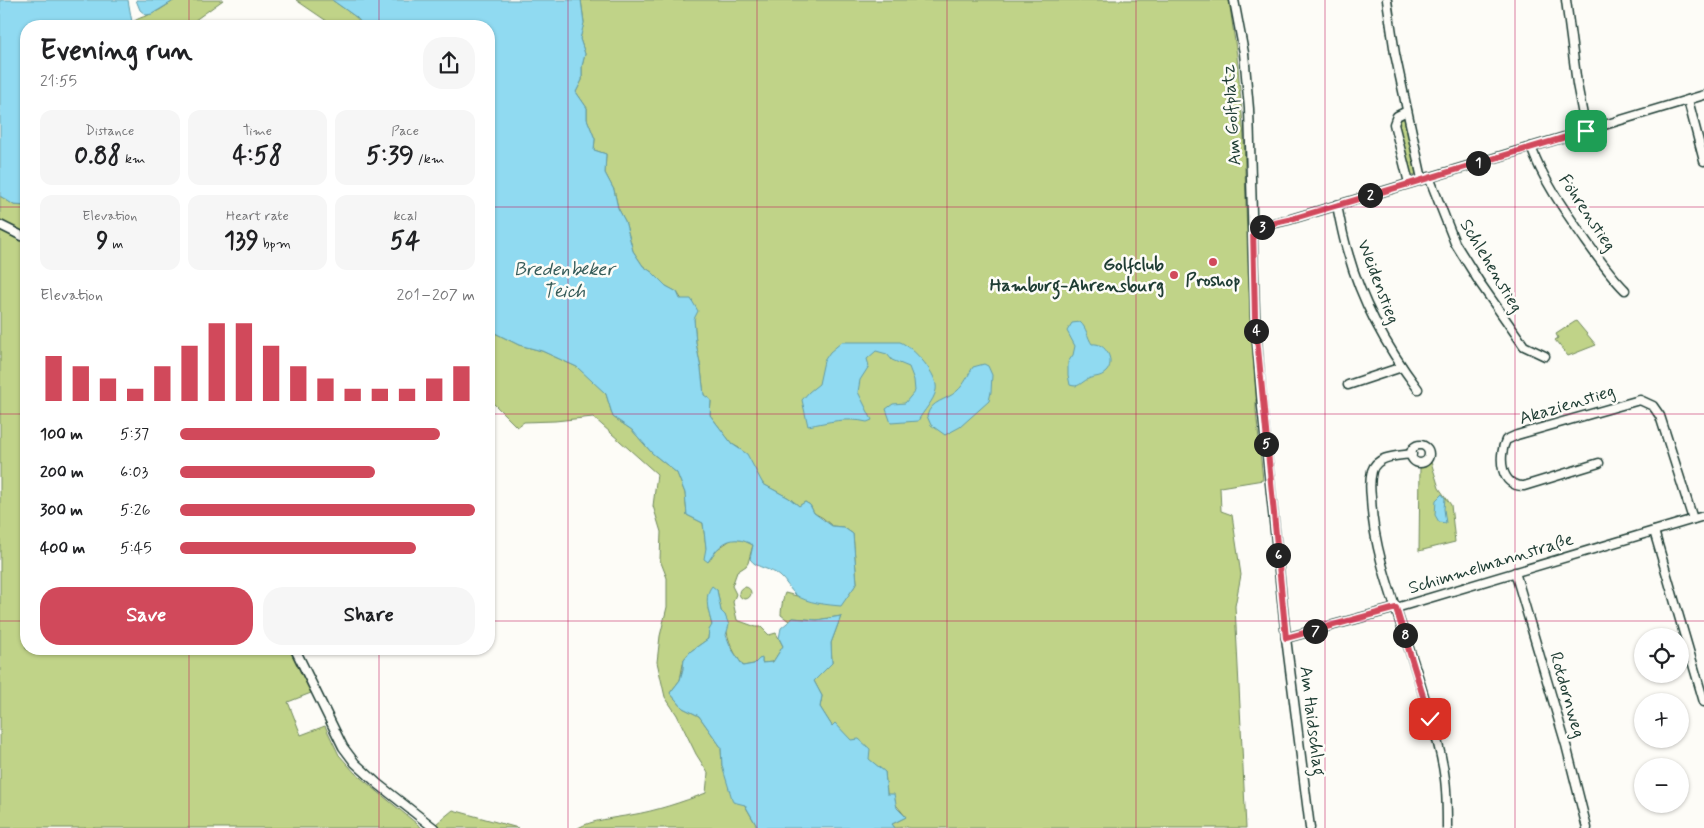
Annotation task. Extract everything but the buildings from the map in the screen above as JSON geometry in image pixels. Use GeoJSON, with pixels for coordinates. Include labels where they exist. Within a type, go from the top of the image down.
{"type":"FeatureCollection","features":[{"type":"Feature","properties":{"kind":"street","name":"Am Golfplatz"},"geometry":{"type":"LineString","coordinates":[[1234,0],[1244,53],[1249,109],[1253,228]]}},
{"type":"Feature","properties":{"kind":"street","name":"Schlehenstieg"},"geometry":{"type":"LineString","coordinates":[[1387,0],[1407,111],[1426,178],[1455,243],[1480,283],[1524,346],[1545,356]]}},
{"type":"Feature","properties":{"kind":"street"},"geometry":{"type":"LineString","coordinates":[[1566,0],[1577,84],[1586,131]]}},
{"type":"Feature","properties":{"kind":"street"},"geometry":{"type":"LineString","coordinates":[[1253,228],[1288,220],[1336,204],[1704,95]]}},
{"type":"Feature","properties":{"kind":"street"},"geometry":{"type":"LineString","coordinates":[[1688,100],[1704,161]]}},
{"type":"Feature","properties":{"kind":"street"},"geometry":{"type":"LineString","coordinates":[[1407,111],[1397,116],[1394,124],[1409,183]]}},
{"type":"Feature","properties":{"kind":"street","name":"Föhrenstieg"},"geometry":{"type":"LineString","coordinates":[[1531,147],[1557,201],[1612,278],[1625,290]]}},
{"type":"Feature","properties":{"kind":"street","name":"Weidenstieg"},"geometry":{"type":"LineString","coordinates":[[1336,204],[1348,253],[1366,303],[1384,339],[1418,389]]}},
{"type":"Feature","properties":{"kind":"street"},"geometry":{"type":"LineString","coordinates":[[0,225],[20,235]]}},
{"type":"Feature","properties":{"kind":"street","name":"Am Haidschlag"},"geometry":{"type":"LineString","coordinates":[[1253,228],[1256,327],[1286,638],[1310,828]]}},
{"type":"Feature","properties":{"kind":"street"},"geometry":{"type":"LineString","coordinates":[[1348,385],[1402,367]]}},
{"type":"Feature","properties":{"kind":"street","name":"Akazienstieg"},"geometry":{"type":"LineString","coordinates":[[1599,462],[1524,486],[1518,486],[1508,480],[1504,473],[1502,452],[1506,440],[1517,436],[1600,410],[1636,401],[1645,402],[1656,409],[1660,416],[1693,519]]}},
{"type":"Feature","properties":{"kind":"street"},"geometry":{"type":"LineString","coordinates":[[1412,454],[1389,457],[1378,462],[1372,471],[1371,513],[1381,560],[1420,682],[1440,756],[1445,778],[1447,828]]}},
{"type":"Feature","properties":{"kind":"street","name":"Schimmelmannstraße"},"geometry":{"type":"LineString","coordinates":[[1286,638],[1396,608],[1704,516]]}},
{"type":"Feature","properties":{"kind":"street"},"geometry":{"type":"LineString","coordinates":[[1654,531],[1704,702]]}},
{"type":"Feature","properties":{"kind":"street","name":"Rotdornweg"},"geometry":{"type":"LineString","coordinates":[[1515,572],[1566,745],[1587,828]]}},
{"type":"Feature","properties":{"kind":"street"},"geometry":{"type":"LineString","coordinates":[[298,655],[343,747],[355,763],[378,784],[434,828]]}},
{"type":"Feature","properties":{"kind":"green space"},"geometry":{"type":"Polygon","coordinates":[[[175,0],[223,0],[195,20],[136,20],[156,12],[175,0]]]}},
{"type":"Feature","properties":{"kind":"green space"},"geometry":{"type":"Polygon","coordinates":[[[296,0],[332,0],[359,20],[325,20],[296,0]]]}},
{"type":"Feature","properties":{"kind":"green space","name":"Golfclub Hamburg-Ahrensburg"},"geometry":{"type":"Polygon","coordinates":[[[581,0],[1229,0],[1237,56],[1244,138],[1248,271],[1257,399],[1256,411],[1263,480],[1220,487],[1221,511],[1232,515],[1241,575],[1235,606],[1246,828],[895,828],[892,824],[906,817],[887,794],[885,772],[868,759],[835,724],[832,726],[820,707],[822,696],[814,681],[832,663],[831,643],[841,616],[817,620],[793,618],[789,621],[781,615],[785,593],[797,596],[849,594],[857,583],[853,534],[843,527],[832,526],[814,513],[810,505],[805,502],[799,506],[789,498],[763,484],[739,448],[732,444],[710,415],[711,401],[704,396],[694,319],[677,292],[666,286],[643,266],[633,251],[625,221],[618,208],[614,190],[605,173],[606,154],[594,150],[595,139],[587,119],[587,108],[576,92],[582,80],[582,66],[585,54],[580,39],[584,22],[581,0]]]}},
{"type":"Feature","properties":{"kind":"green space"},"geometry":{"type":"Polygon","coordinates":[[[1404,116],[1417,173],[1414,175],[1409,173],[1397,124],[1397,118],[1404,116]]]}},
{"type":"Feature","properties":{"kind":"green space"},"geometry":{"type":"Polygon","coordinates":[[[0,196],[14,205],[20,206],[20,655],[292,655],[311,693],[288,702],[301,735],[325,726],[339,755],[355,773],[422,828],[0,828],[0,196]]]}},
{"type":"Feature","properties":{"kind":"green space"},"geometry":{"type":"Polygon","coordinates":[[[1576,321],[1596,345],[1568,356],[1555,340],[1558,338],[1556,334],[1576,321]]]}},
{"type":"Feature","properties":{"kind":"green space"},"geometry":{"type":"Polygon","coordinates":[[[495,333],[519,345],[542,351],[577,367],[606,394],[613,417],[632,430],[652,453],[677,473],[685,493],[687,515],[703,523],[708,562],[716,550],[732,539],[743,540],[753,545],[748,563],[737,572],[732,586],[736,594],[733,602],[737,620],[761,627],[769,635],[776,633],[783,646],[773,662],[762,663],[762,659],[759,659],[754,664],[743,666],[730,642],[726,630],[725,615],[721,611],[717,590],[708,608],[712,626],[709,630],[708,639],[691,651],[684,659],[680,680],[670,693],[683,708],[699,716],[721,747],[722,766],[758,828],[578,828],[596,821],[659,809],[706,793],[708,773],[696,754],[677,715],[665,697],[657,662],[660,636],[667,607],[667,578],[660,560],[661,532],[653,506],[657,474],[593,417],[524,422],[517,427],[495,405],[495,333]]]}},
{"type":"Feature","properties":{"kind":"green space"},"geometry":{"type":"Polygon","coordinates":[[[1431,462],[1439,488],[1451,505],[1455,542],[1419,551],[1420,467],[1431,462]]]}},
{"type":"Feature","properties":{"kind":"green space"},"geometry":{"type":"Polygon","coordinates":[[[745,587],[751,593],[745,599],[739,593],[745,587]]]}},
{"type":"Feature","properties":{"kind":"green space"},"geometry":{"type":"Polygon","coordinates":[[[453,810],[518,828],[431,828],[453,810]]]}},
{"type":"Feature","properties":{"kind":"water"},"geometry":{"type":"Polygon","coordinates":[[[0,0],[128,0],[132,20],[20,20],[20,206],[14,205],[0,196],[0,0]]]}},
{"type":"Feature","properties":{"kind":"water"},"geometry":{"type":"Polygon","coordinates":[[[136,0],[175,0],[152,14],[146,15],[140,10],[136,0]]]}},
{"type":"Feature","properties":{"kind":"water","name":"Bredenbeker Teich"},"geometry":{"type":"Polygon","coordinates":[[[332,0],[581,0],[584,23],[580,39],[585,54],[582,66],[582,80],[576,92],[587,108],[587,119],[595,139],[594,150],[606,154],[605,173],[614,190],[618,208],[625,221],[633,251],[643,266],[666,286],[677,292],[680,299],[691,299],[698,311],[694,319],[696,343],[704,395],[711,400],[710,415],[732,444],[747,454],[763,484],[789,498],[799,506],[805,502],[810,505],[814,513],[832,526],[843,527],[853,534],[857,583],[841,606],[811,602],[800,598],[780,576],[760,567],[750,559],[753,545],[745,542],[732,540],[727,542],[717,550],[708,562],[704,559],[706,548],[703,523],[687,515],[685,493],[677,473],[652,453],[632,430],[613,417],[606,394],[577,367],[542,351],[519,345],[495,333],[495,20],[359,20],[332,0]]]}},
{"type":"Feature","properties":{"kind":"water"},"geometry":{"type":"Polygon","coordinates":[[[1080,322],[1092,344],[1097,344],[1105,349],[1110,358],[1110,363],[1109,368],[1104,374],[1073,386],[1070,385],[1068,362],[1073,355],[1075,346],[1067,331],[1072,323],[1080,322]]]}},
{"type":"Feature","properties":{"kind":"water"},"geometry":{"type":"Polygon","coordinates":[[[842,342],[900,342],[918,355],[933,377],[936,390],[918,421],[891,423],[886,409],[893,404],[905,403],[915,391],[914,380],[909,367],[892,360],[887,354],[876,351],[867,359],[869,366],[860,380],[858,392],[872,420],[867,422],[838,421],[808,426],[802,400],[819,384],[824,361],[830,352],[842,342]]]}},
{"type":"Feature","properties":{"kind":"water"},"geometry":{"type":"Polygon","coordinates":[[[984,364],[988,366],[992,375],[989,401],[960,427],[945,435],[931,425],[927,416],[929,411],[935,404],[960,388],[973,367],[984,364]]]}},
{"type":"Feature","properties":{"kind":"water"},"geometry":{"type":"Polygon","coordinates":[[[1442,494],[1445,498],[1446,523],[1439,522],[1435,515],[1436,500],[1442,494]]]}},
{"type":"Feature","properties":{"kind":"water"},"geometry":{"type":"Polygon","coordinates":[[[712,586],[717,590],[721,611],[729,625],[726,635],[731,648],[743,666],[754,664],[762,658],[762,663],[773,662],[783,646],[779,638],[781,628],[793,618],[817,620],[841,616],[831,643],[832,663],[814,681],[822,696],[820,707],[832,726],[835,723],[851,740],[859,739],[870,749],[869,759],[885,772],[887,794],[894,794],[897,808],[906,817],[892,824],[895,828],[758,828],[745,805],[733,802],[722,766],[721,747],[699,716],[683,708],[670,693],[680,680],[684,659],[691,651],[708,639],[709,630],[712,625],[707,600],[712,586]]]}},
{"type":"Feature","properties":{"kind":"place","name":"Proshop"},"geometry":{"type":"Point","coordinates":[1213,262]}},
{"type":"Feature","properties":{"kind":"place","name":"Golfclub Hamburg-Ahrensburg"},"geometry":{"type":"Point","coordinates":[1174,275]}},
{"type":"Feature","properties":{"kind":"route"},"geometry":{"type":"LineString","coordinates":[[1430,719],[1396,608],[1286,638],[1262,406],[1255,317],[1253,228],[1288,220],[1336,204],[1586,131]]}}]}
